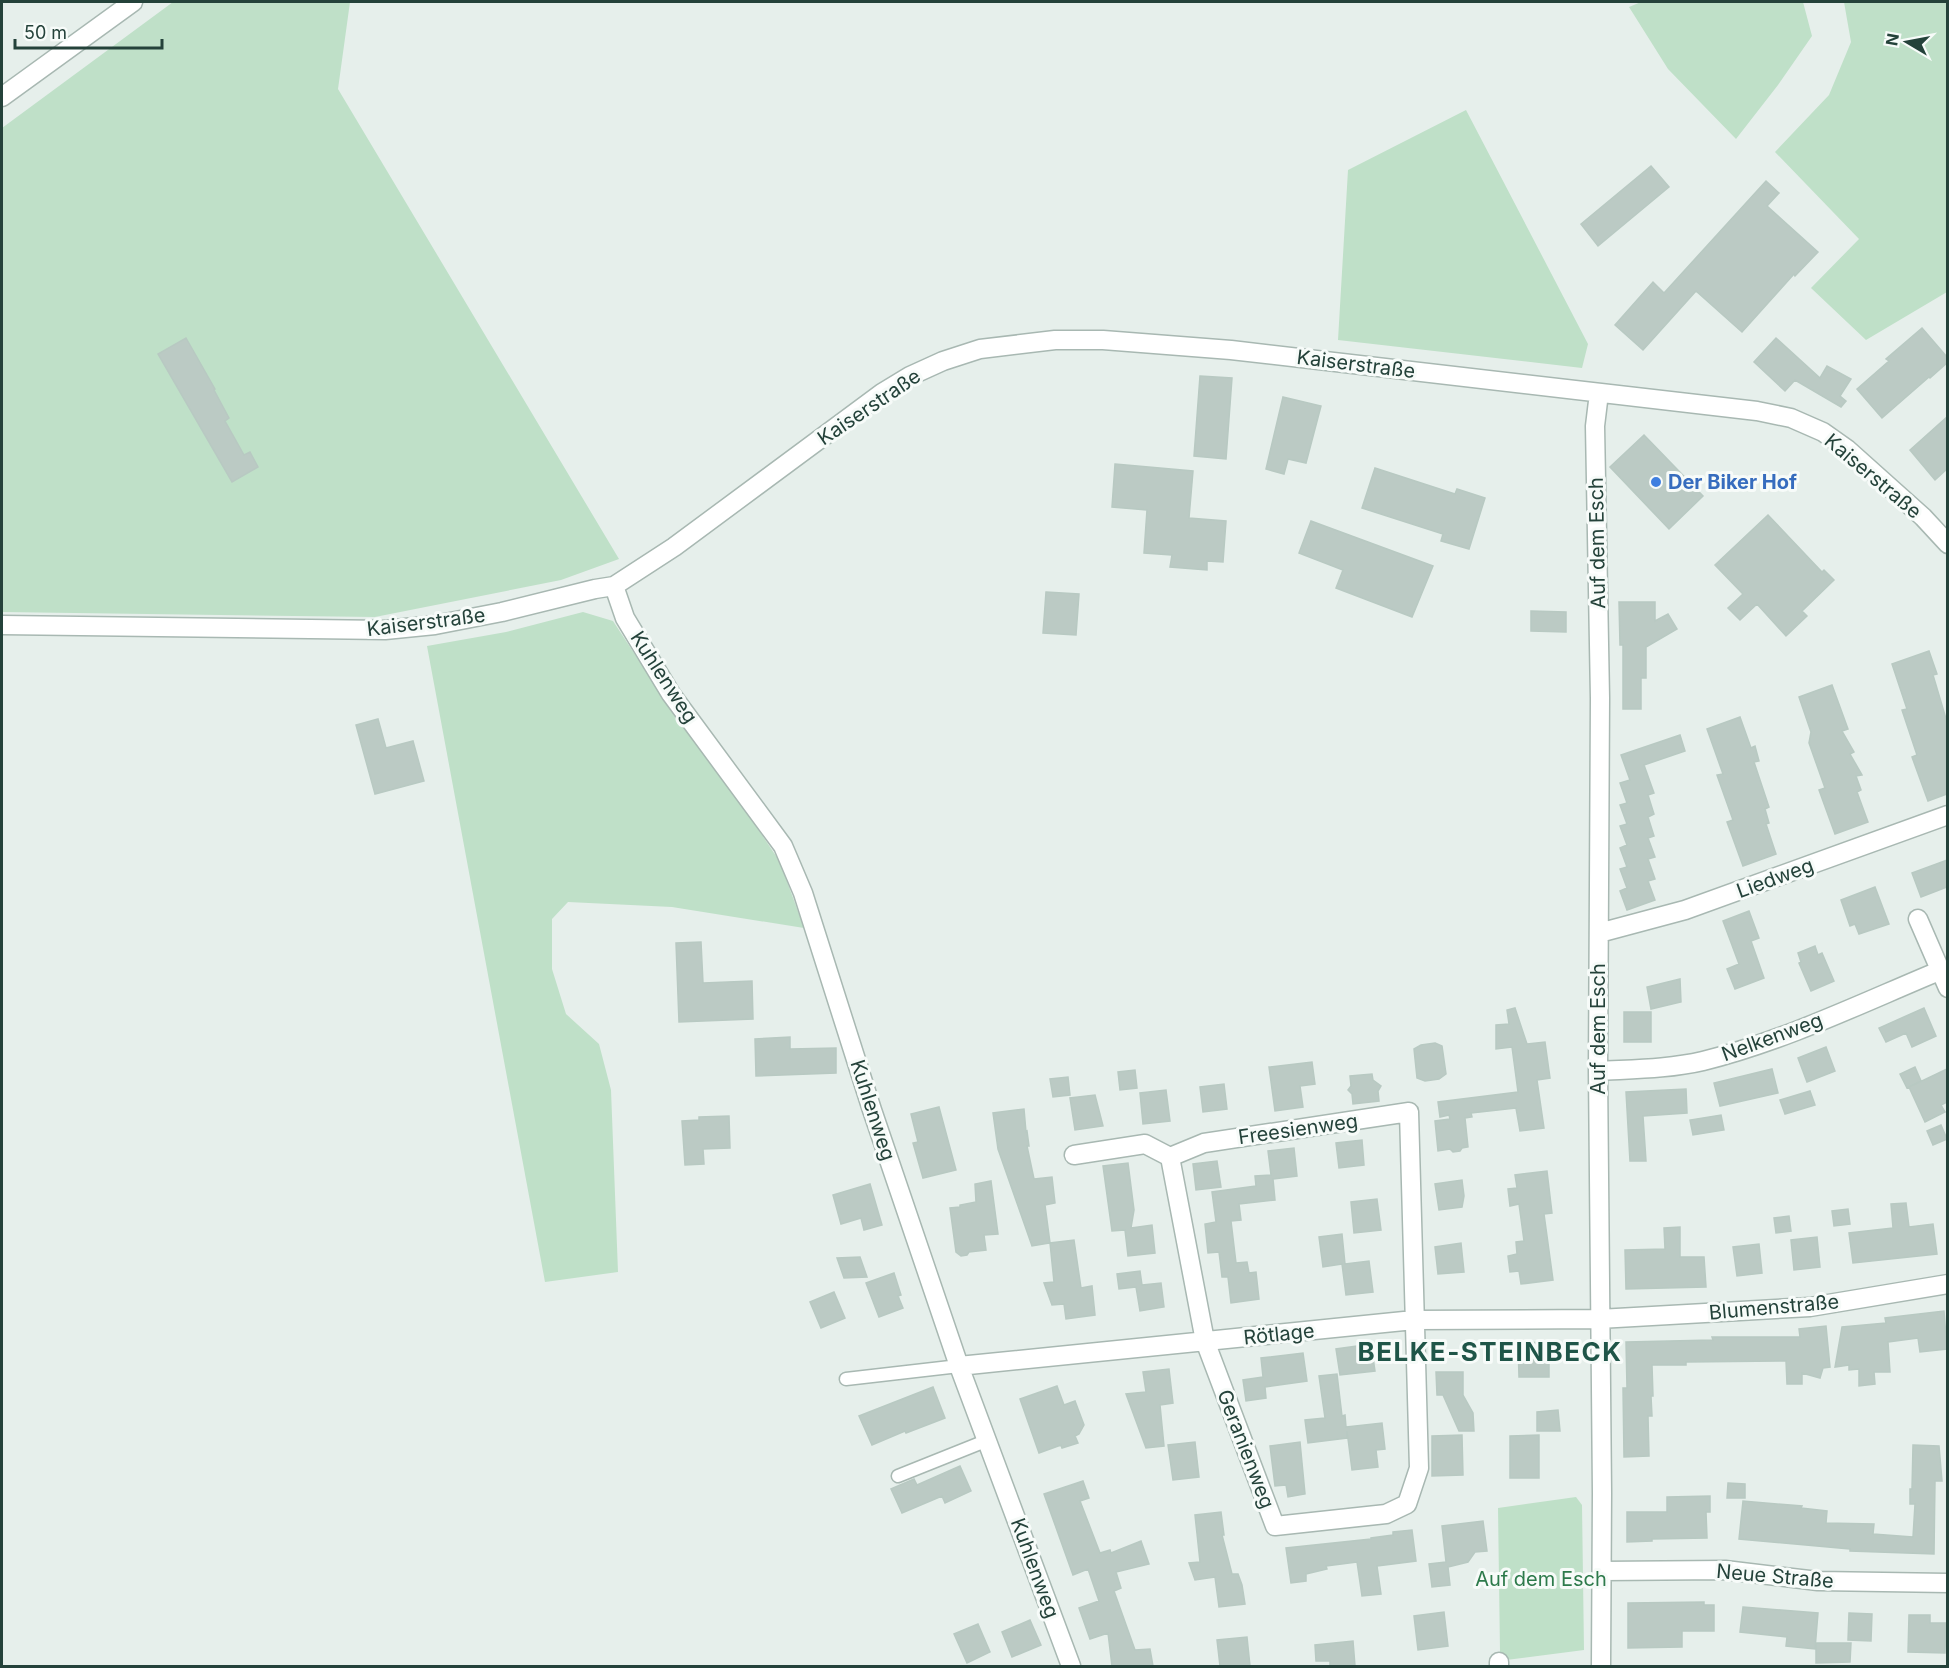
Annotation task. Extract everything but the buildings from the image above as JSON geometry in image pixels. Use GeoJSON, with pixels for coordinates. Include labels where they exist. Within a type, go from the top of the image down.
{"type":"FeatureCollection","features":[{"type":"Feature","properties":{"kind":"street"},"geometry":{"type":"LineString","coordinates":[[2,97],[134,2]]}},
{"type":"Feature","properties":{"kind":"street","name":"Kaiserstraße"},"geometry":{"type":"LineString","coordinates":[[2,625],[385,630],[435,625],[614,586],[674,547],[882,393],[910,376],[943,361],[980,349],[1054,340],[1123,340],[1231,350],[1757,411],[1791,418],[1823,432],[1847,449],[1923,517],[1947,544]]}},
{"type":"Feature","properties":{"kind":"street","name":"Auf dem Esch"},"geometry":{"type":"LineString","coordinates":[[1599,393],[1595,426],[1600,698],[1598,1071],[1601,1666]]}},
{"type":"Feature","properties":{"kind":"street","name":"Kuhlenweg"},"geometry":{"type":"LineString","coordinates":[[614,586],[625,618],[671,694],[783,846],[803,893],[872,1110],[959,1366],[1071,1666]]}},
{"type":"Feature","properties":{"kind":"street","name":"Liedweg"},"geometry":{"type":"LineString","coordinates":[[1599,933],[1685,910],[1947,815]]}},
{"type":"Feature","properties":{"kind":"street"},"geometry":{"type":"LineString","coordinates":[[1918,919],[1947,988]]}},
{"type":"Feature","properties":{"kind":"street","name":"Nelkenweg"},"geometry":{"type":"LineString","coordinates":[[1598,1071],[1653,1068],[1702,1061],[1782,1036],[1939,971]]}},
{"type":"Feature","properties":{"kind":"street","name":"Freesienweg"},"geometry":{"type":"LineString","coordinates":[[1170,1157],[1204,1143],[1409,1112],[1414,1320]]}},
{"type":"Feature","properties":{"kind":"street"},"geometry":{"type":"LineString","coordinates":[[1074,1155],[1145,1144],[1170,1157],[1205,1341]]}},
{"type":"Feature","properties":{"kind":"street","name":"Blumenstraße"},"geometry":{"type":"LineString","coordinates":[[1599,1319],[1810,1307],[1947,1284]]}},
{"type":"Feature","properties":{"kind":"street","name":"Rötlage"},"geometry":{"type":"LineString","coordinates":[[959,1366],[1414,1320],[1599,1319]]}},
{"type":"Feature","properties":{"kind":"street","name":"Geranienweg"},"geometry":{"type":"LineString","coordinates":[[1205,1341],[1275,1526],[1386,1514],[1407,1504],[1419,1468],[1414,1320]]}},
{"type":"Feature","properties":{"kind":"street","name":"Neue Straße"},"geometry":{"type":"LineString","coordinates":[[1602,1571],[1725,1570],[1818,1581],[1947,1583]]}},
{"type":"Feature","properties":{"kind":"lane"},"geometry":{"type":"LineString","coordinates":[[846,1379],[959,1366]]}},
{"type":"Feature","properties":{"kind":"lane"},"geometry":{"type":"LineString","coordinates":[[898,1476],[988,1440]]}},
{"type":"Feature","properties":{"kind":"green space"},"geometry":{"type":"Polygon","coordinates":[[[173,2],[350,2],[338,89],[619,559],[561,580],[375,617],[2,612],[2,128],[173,2]]]}},
{"type":"Feature","properties":{"kind":"green space"},"geometry":{"type":"Polygon","coordinates":[[[1641,2],[1803,2],[1812,36],[1736,139],[1668,69],[1629,7],[1641,2]]]}},
{"type":"Feature","properties":{"kind":"green space"},"geometry":{"type":"Polygon","coordinates":[[[1844,2],[1947,2],[1947,292],[1866,340],[1811,288],[1859,239],[1775,152],[1829,95],[1851,42],[1844,2]]]}},
{"type":"Feature","properties":{"kind":"green space"},"geometry":{"type":"Polygon","coordinates":[[[1466,110],[1588,344],[1582,368],[1338,340],[1348,170],[1466,110]]]}},
{"type":"Feature","properties":{"kind":"green space"},"geometry":{"type":"Polygon","coordinates":[[[583,612],[613,621],[672,711],[780,862],[804,928],[672,907],[568,902],[552,919],[552,969],[566,1014],[599,1044],[611,1090],[618,1272],[545,1282],[427,646],[506,632],[583,612]]]}},
{"type":"Feature","properties":{"kind":"green space","name":"Auf dem Esch"},"geometry":{"type":"Polygon","coordinates":[[[1576,1497],[1582,1505],[1584,1650],[1506,1660],[1500,1652],[1498,1508],[1576,1497]]]}},
{"type":"Feature","properties":{"kind":"place","name":"Der Biker Hof"},"geometry":{"type":"Point","coordinates":[1656,482]}},
{"type":"Feature","properties":{"kind":"district","name":"BELKE-STEINBECK"},"geometry":{"type":"Point","coordinates":[1490,1351]}}]}
